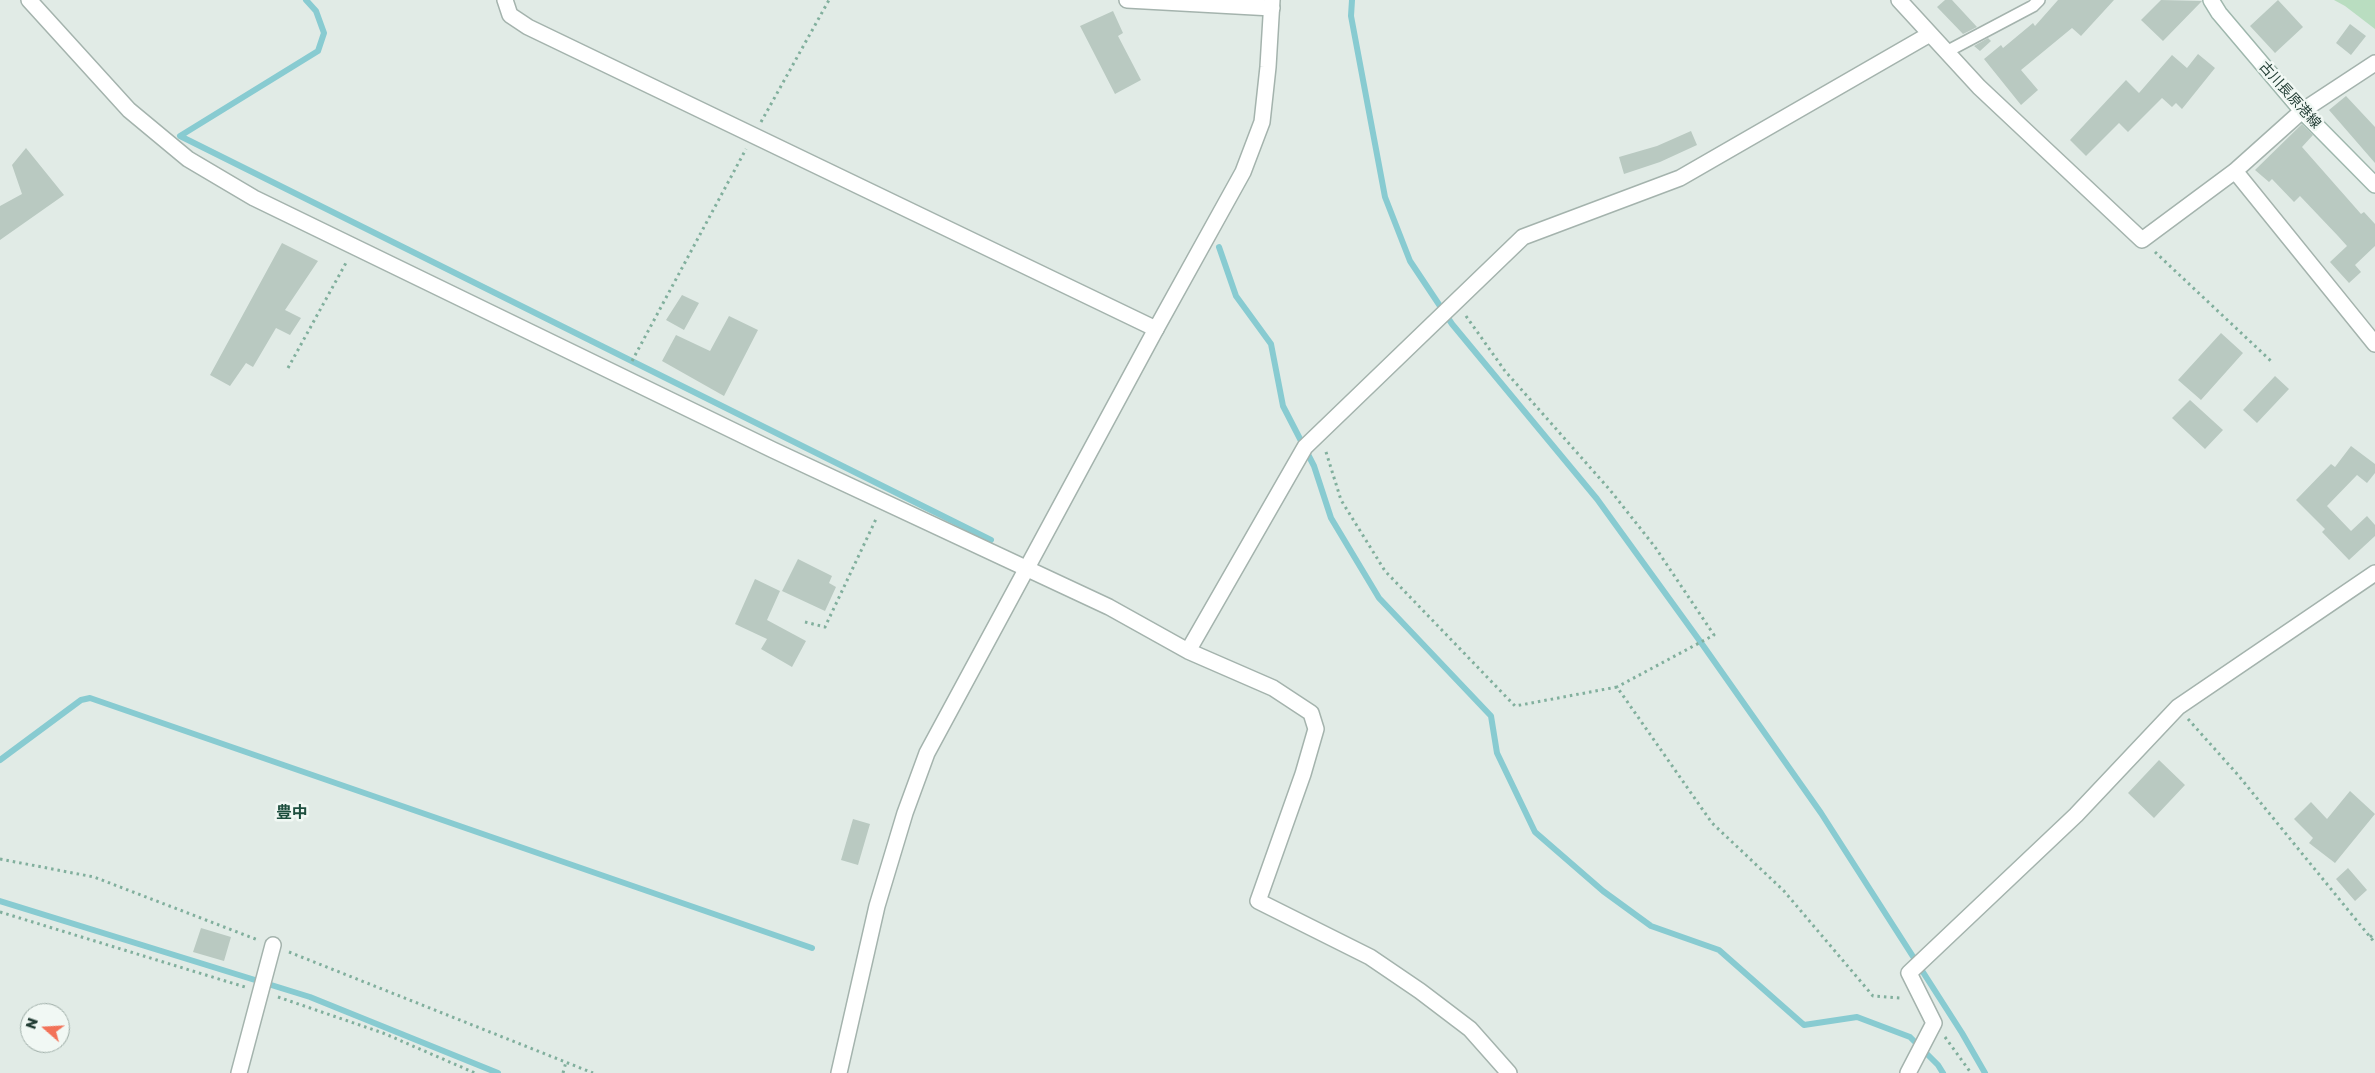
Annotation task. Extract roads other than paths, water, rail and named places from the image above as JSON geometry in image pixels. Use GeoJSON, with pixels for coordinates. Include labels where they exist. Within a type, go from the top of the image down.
{"type":"FeatureCollection","features":[{"type":"Feature","properties":{"kind":"street"},"geometry":{"type":"LineString","coordinates":[[29,0],[129,110],[188,159],[254,198],[884,502],[1109,607],[1188,651],[1273,688],[1311,713],[1316,729],[1258,901],[1370,957],[1470,1029],[1509,1073]]}},
{"type":"Feature","properties":{"kind":"street"},"geometry":{"type":"LineString","coordinates":[[505,0],[510,15],[528,27],[1156,329]]}},
{"type":"Feature","properties":{"kind":"street"},"geometry":{"type":"LineString","coordinates":[[840,1073],[877,906],[905,813],[927,753],[1243,172],[1262,122],[1272,4],[1127,0]]}},
{"type":"Feature","properties":{"kind":"street"},"geometry":{"type":"LineString","coordinates":[[1899,0],[1979,87],[2142,240],[2235,172],[2302,111],[2375,63]]}},
{"type":"Feature","properties":{"kind":"street","name":"古川長原港線"},"geometry":{"type":"LineString","coordinates":[[2211,0],[2219,13],[2302,111],[2375,185]]}},
{"type":"Feature","properties":{"kind":"street"},"geometry":{"type":"LineString","coordinates":[[1188,651],[1305,447],[1523,238],[1680,178],[1930,34]]}},
{"type":"Feature","properties":{"kind":"street"},"geometry":{"type":"LineString","coordinates":[[2235,172],[2375,344]]}},
{"type":"Feature","properties":{"kind":"street"},"geometry":{"type":"LineString","coordinates":[[1908,1073],[1934,1022],[1909,973],[2076,815],[2178,707],[2375,574]]}},
{"type":"Feature","properties":{"kind":"street"},"geometry":{"type":"LineString","coordinates":[[239,1073],[273,946]]}},
{"type":"Feature","properties":{"kind":"lane"},"geometry":{"type":"LineString","coordinates":[[1946,52],[2033,6],[2038,0]]}},
{"type":"Feature","properties":{"kind":"waterway"},"geometry":{"type":"LineString","coordinates":[[306,0],[316,11],[324,33],[318,51],[180,136],[991,540]]}},
{"type":"Feature","properties":{"kind":"waterway"},"geometry":{"type":"LineString","coordinates":[[1352,0],[1351,16],[1385,197],[1410,261],[1452,324],[1597,499],[1702,644],[1821,813],[1962,1033],[1985,1073]]}},
{"type":"Feature","properties":{"kind":"waterway"},"geometry":{"type":"LineString","coordinates":[[1219,247],[1236,296],[1271,344],[1283,406],[1314,466],[1331,518],[1379,598],[1491,716],[1497,753],[1535,832],[1603,891],[1651,926],[1719,950],[1804,1025],[1857,1017],[1910,1037],[1938,1065],[1943,1073]]}},
{"type":"Feature","properties":{"kind":"waterway"},"geometry":{"type":"LineString","coordinates":[[0,760],[81,700],[90,698],[812,948]]}},
{"type":"Feature","properties":{"kind":"waterway"},"geometry":{"type":"LineString","coordinates":[[0,901],[310,997],[498,1073]]}},
{"type":"Feature","properties":{"kind":"district","name":"豊中"},"geometry":{"type":"Point","coordinates":[292,813]}}]}
